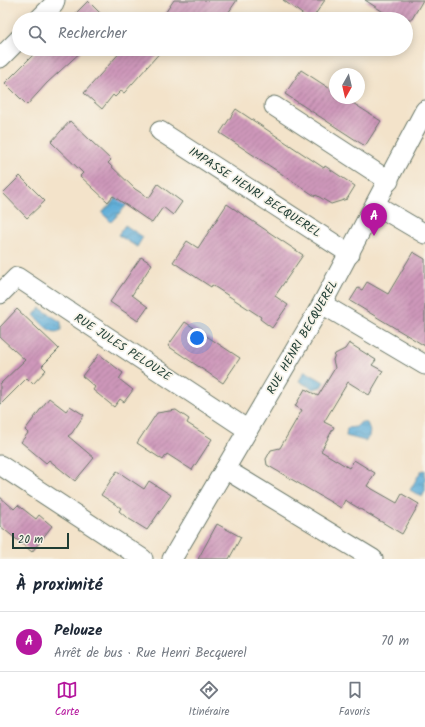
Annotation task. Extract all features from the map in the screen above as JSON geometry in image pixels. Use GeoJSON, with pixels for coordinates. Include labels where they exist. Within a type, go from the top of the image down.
{"type":"FeatureCollection","features":[{"type":"Feature","properties":{"kind":"street"},"geometry":{"type":"LineString","coordinates":[[46,12],[54,4],[55,0]]}},
{"type":"Feature","properties":{"kind":"street"},"geometry":{"type":"LineString","coordinates":[[0,58],[12,46]]}},
{"type":"Feature","properties":{"kind":"street"},"geometry":{"type":"LineString","coordinates":[[274,106],[389,181]]}},
{"type":"Feature","properties":{"kind":"street","name":"RUE HENRI BECQUEREL"},"geometry":{"type":"LineString","coordinates":[[172,559],[322,304],[389,181],[425,110]]}},
{"type":"Feature","properties":{"kind":"street","name":"IMPASSE HENRI BECQUEREL"},"geometry":{"type":"LineString","coordinates":[[160,131],[350,254]]}},
{"type":"Feature","properties":{"kind":"street"},"geometry":{"type":"LineString","coordinates":[[376,205],[425,234]]}},
{"type":"Feature","properties":{"kind":"street","name":"RUE JULES PELOUZE"},"geometry":{"type":"LineString","coordinates":[[0,294],[17,277],[248,430]]}},
{"type":"Feature","properties":{"kind":"street"},"geometry":{"type":"LineString","coordinates":[[322,304],[425,365]]}},
{"type":"Feature","properties":{"kind":"street"},"geometry":{"type":"LineString","coordinates":[[0,465],[143,559]]}},
{"type":"Feature","properties":{"kind":"street"},"geometry":{"type":"LineString","coordinates":[[226,469],[373,559]]}},
{"type":"Feature","properties":{"kind":"water"},"geometry":{"type":"Polygon","coordinates":[[[117,197],[127,205],[111,222],[102,213],[117,197]]]}},
{"type":"Feature","properties":{"kind":"water"},"geometry":{"type":"Polygon","coordinates":[[[125,225],[143,237],[137,247],[118,235],[125,225]]]}},
{"type":"Feature","properties":{"kind":"water"},"geometry":{"type":"Polygon","coordinates":[[[40,308],[61,322],[61,330],[54,332],[43,325],[34,315],[40,308]]]}},
{"type":"Feature","properties":{"kind":"water"},"geometry":{"type":"Polygon","coordinates":[[[305,371],[324,382],[321,387],[313,389],[299,381],[305,371]]]}},
{"type":"Feature","properties":{"kind":"water"},"geometry":{"type":"Polygon","coordinates":[[[361,422],[367,423],[370,432],[369,437],[365,441],[346,436],[347,428],[356,427],[361,422]]]}},
{"type":"Feature","properties":{"kind":"water"},"geometry":{"type":"Polygon","coordinates":[[[425,470],[425,491],[422,497],[410,490],[421,471],[425,470]]]}},
{"type":"Feature","properties":{"kind":"building"},"geometry":{"type":"Polygon","coordinates":[[[174,0],[237,0],[229,12],[166,12],[174,0]]]}},
{"type":"Feature","properties":{"kind":"building"},"geometry":{"type":"Polygon","coordinates":[[[283,0],[325,0],[317,12],[299,12],[283,0]]]}},
{"type":"Feature","properties":{"kind":"building"},"geometry":{"type":"Polygon","coordinates":[[[365,0],[423,0],[413,17],[413,12],[383,12],[365,0]]]}},
{"type":"Feature","properties":{"kind":"building"},"geometry":{"type":"Polygon","coordinates":[[[88,1],[99,12],[77,12],[88,1]]]}},
{"type":"Feature","properties":{"kind":"building"},"geometry":{"type":"Polygon","coordinates":[[[32,56],[76,56],[47,83],[27,105],[5,83],[32,56]]]}},
{"type":"Feature","properties":{"kind":"building"},"geometry":{"type":"Polygon","coordinates":[[[117,56],[157,56],[124,93],[121,91],[115,97],[113,95],[102,109],[84,93],[117,56]]]}},
{"type":"Feature","properties":{"kind":"building"},"geometry":{"type":"Polygon","coordinates":[[[301,70],[329,88],[329,104],[354,104],[381,121],[365,146],[285,94],[301,70]]]}},
{"type":"Feature","properties":{"kind":"building"},"geometry":{"type":"Polygon","coordinates":[[[236,109],[324,168],[325,166],[355,186],[347,199],[331,204],[316,195],[315,196],[220,133],[236,109]]]}},
{"type":"Feature","properties":{"kind":"building"},"geometry":{"type":"Polygon","coordinates":[[[70,121],[111,160],[108,163],[135,189],[149,198],[158,184],[182,202],[173,215],[163,207],[152,223],[113,196],[108,202],[80,176],[83,173],[51,142],[70,121]]]}},
{"type":"Feature","properties":{"kind":"building"},"geometry":{"type":"Polygon","coordinates":[[[20,176],[45,201],[27,218],[3,193],[20,176]]]}},
{"type":"Feature","properties":{"kind":"building"},"geometry":{"type":"Polygon","coordinates":[[[227,204],[303,255],[275,296],[288,305],[272,328],[260,319],[261,317],[173,262],[187,241],[198,248],[227,204]]]}},
{"type":"Feature","properties":{"kind":"building"},"geometry":{"type":"Polygon","coordinates":[[[413,252],[425,259],[425,346],[350,301],[358,288],[362,290],[367,282],[388,294],[413,252]]]}},
{"type":"Feature","properties":{"kind":"building"},"geometry":{"type":"Polygon","coordinates":[[[141,257],[152,264],[132,295],[148,307],[138,321],[110,302],[141,257]]]}},
{"type":"Feature","properties":{"kind":"building"},"geometry":{"type":"Polygon","coordinates":[[[17,309],[59,349],[42,366],[46,370],[33,384],[27,378],[0,405],[0,384],[25,360],[0,337],[0,327],[17,309]]]}},
{"type":"Feature","properties":{"kind":"building"},"geometry":{"type":"Polygon","coordinates":[[[185,322],[240,358],[223,383],[168,346],[185,322]]]}},
{"type":"Feature","properties":{"kind":"building"},"geometry":{"type":"Polygon","coordinates":[[[349,343],[376,360],[372,365],[383,371],[369,395],[348,382],[324,422],[334,427],[321,451],[349,468],[354,460],[375,473],[367,486],[397,503],[402,494],[419,504],[402,534],[345,500],[341,508],[267,465],[266,459],[271,450],[280,448],[302,410],[295,406],[305,389],[318,396],[335,368],[333,360],[335,354],[345,349],[349,343]]]}},
{"type":"Feature","properties":{"kind":"building"},"geometry":{"type":"Polygon","coordinates":[[[99,354],[123,373],[119,379],[133,390],[124,402],[120,399],[114,407],[93,390],[95,387],[82,376],[99,354]]]}},
{"type":"Feature","properties":{"kind":"building"},"geometry":{"type":"Polygon","coordinates":[[[49,398],[66,411],[70,406],[84,415],[72,433],[68,436],[94,458],[75,481],[49,460],[46,463],[21,442],[28,433],[25,430],[49,398]]]}},
{"type":"Feature","properties":{"kind":"building"},"geometry":{"type":"Polygon","coordinates":[[[176,410],[189,419],[187,423],[212,439],[192,470],[167,454],[163,460],[137,443],[157,413],[176,410]]]}},
{"type":"Feature","properties":{"kind":"building"},"geometry":{"type":"Polygon","coordinates":[[[117,471],[144,489],[149,481],[171,495],[147,530],[126,517],[119,511],[121,508],[101,495],[117,471]]]}},
{"type":"Feature","properties":{"kind":"building"},"geometry":{"type":"Polygon","coordinates":[[[0,497],[14,509],[18,505],[36,519],[39,515],[52,526],[32,552],[0,526],[0,497]]]}},
{"type":"Feature","properties":{"kind":"building"},"geometry":{"type":"Polygon","coordinates":[[[217,524],[241,537],[229,559],[198,559],[217,524]]]}},
{"type":"Feature","properties":{"kind":"place","name":"Pelouze"},"geometry":{"type":"Point","coordinates":[374,236]}}]}
